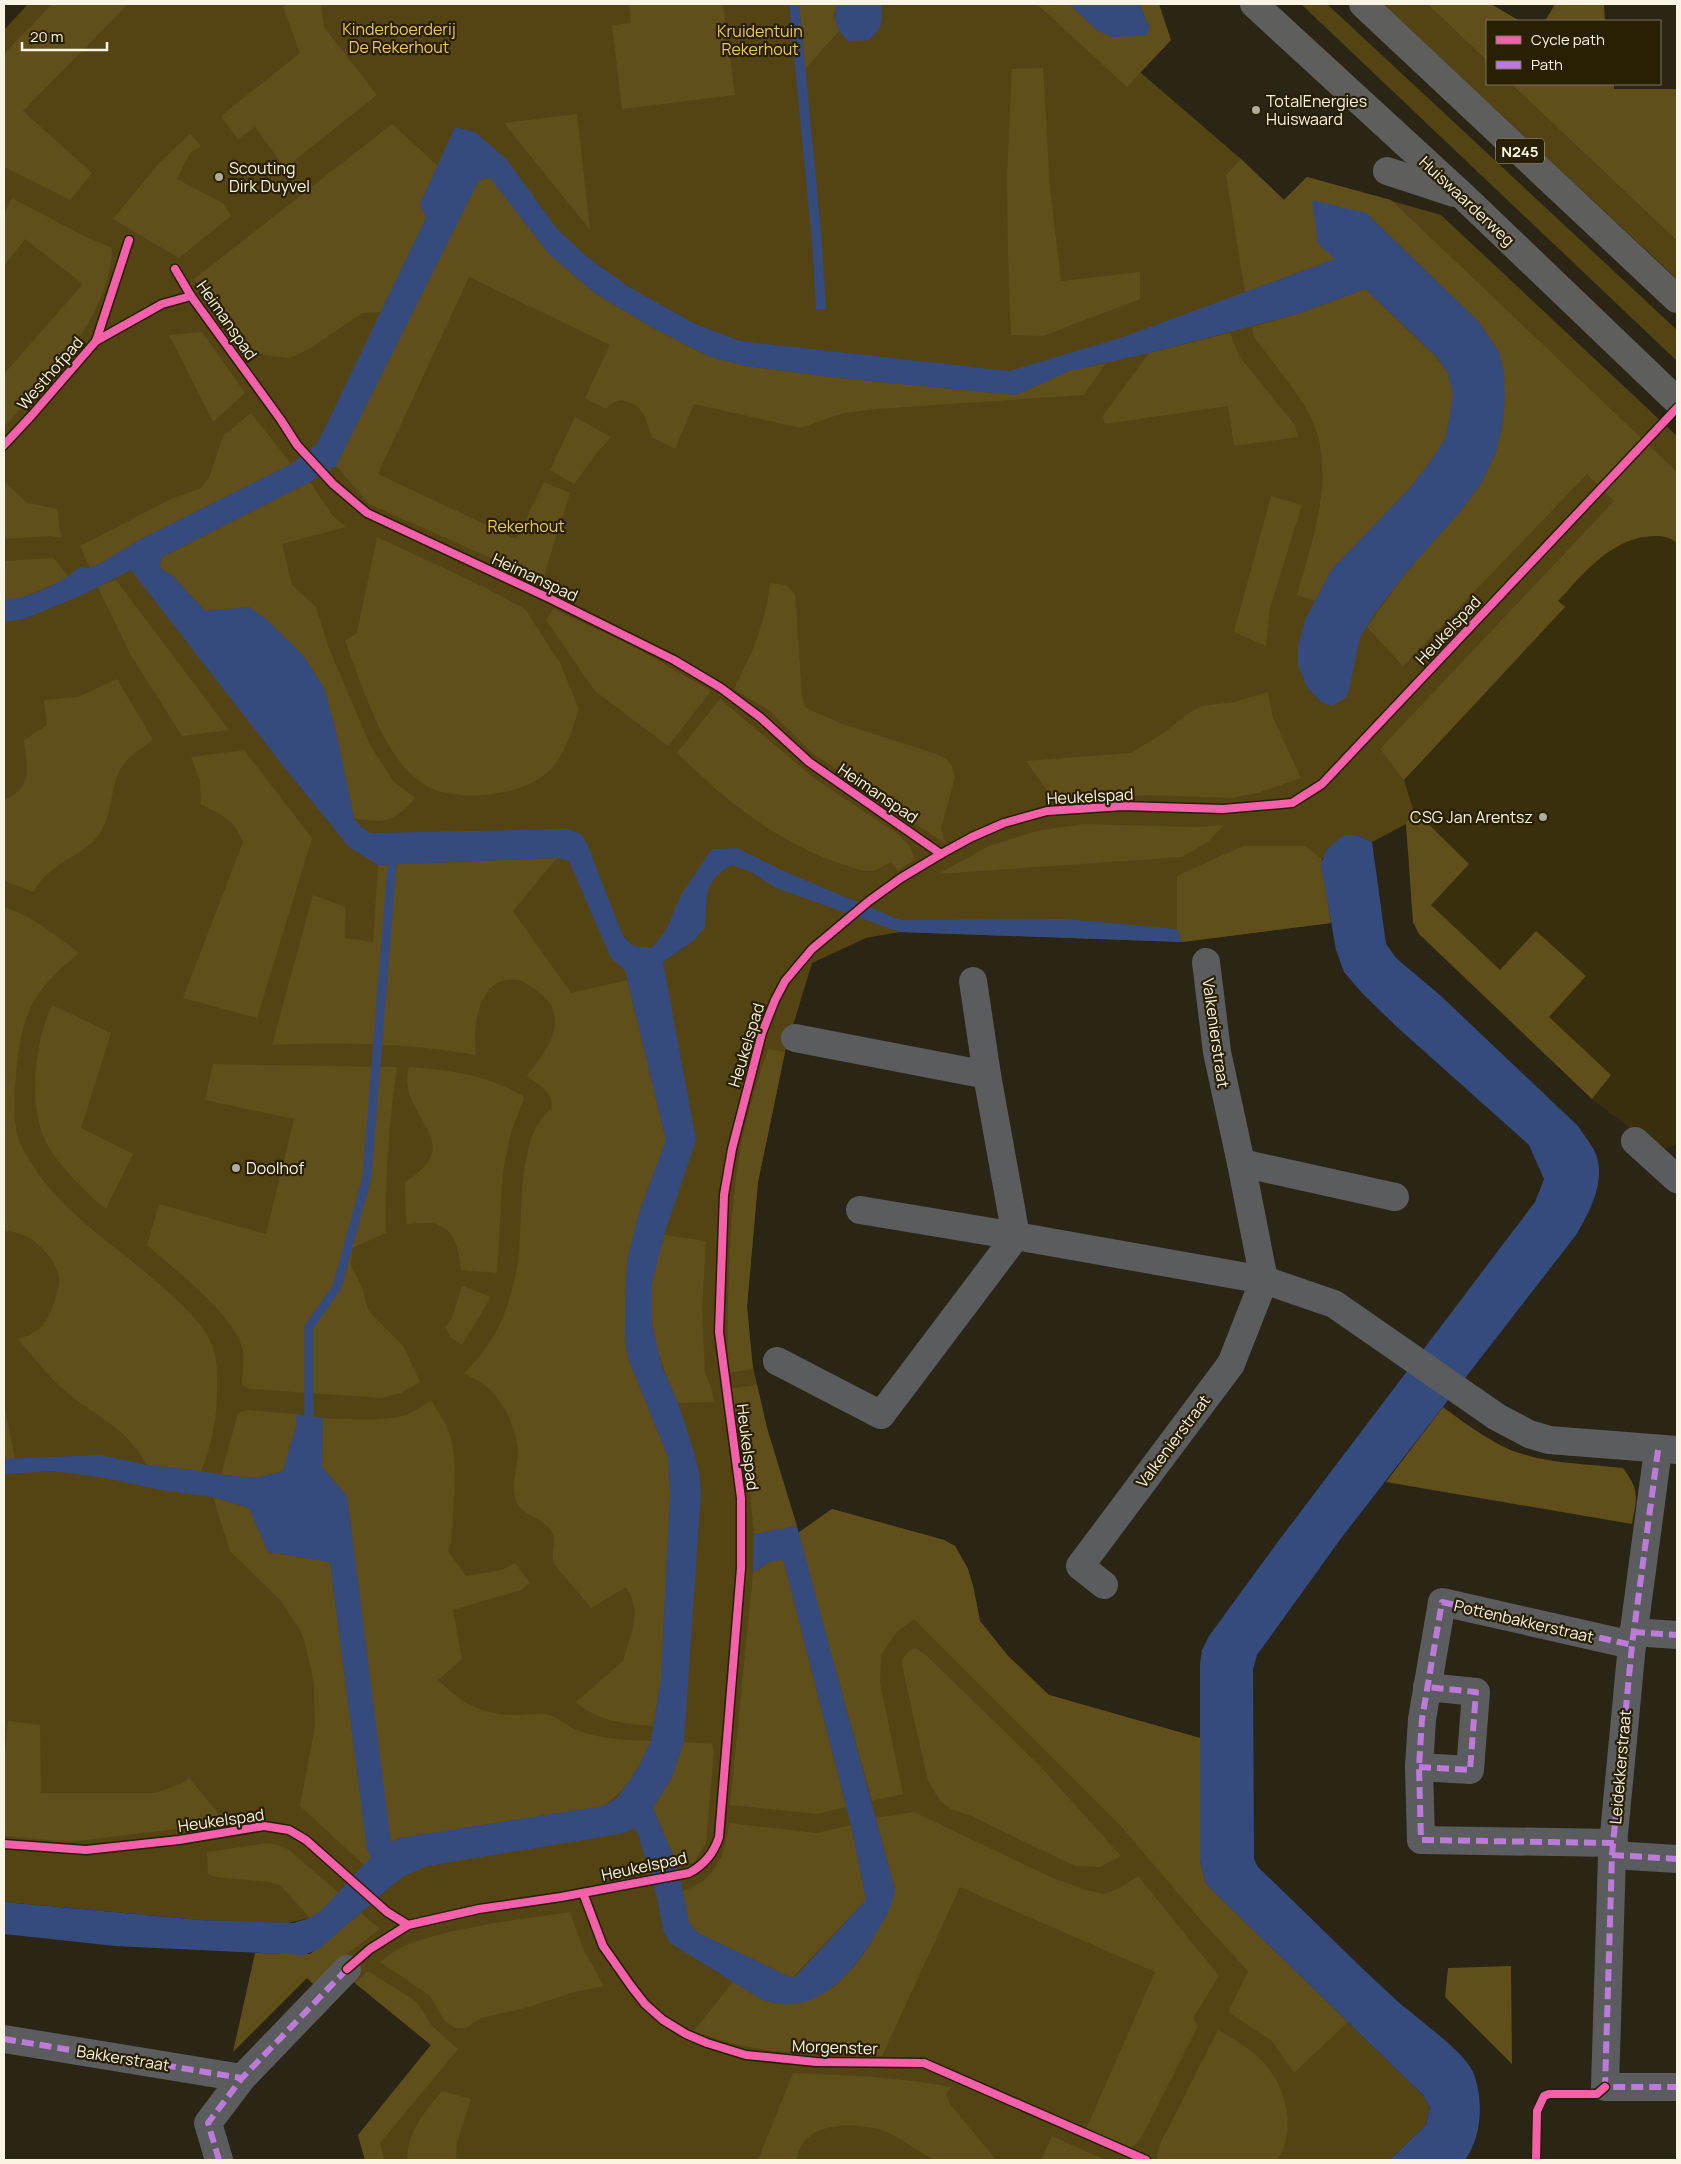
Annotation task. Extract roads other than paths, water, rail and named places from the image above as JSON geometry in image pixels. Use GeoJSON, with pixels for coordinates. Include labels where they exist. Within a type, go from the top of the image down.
{"type":"FeatureCollection","features":[{"type":"Feature","properties":{"kind":"highway","name":"Huiswaarderweg"},"geometry":{"type":"LineString","coordinates":[[1254,4],[1463,196],[1677,402]]}},
{"type":"Feature","properties":{"kind":"highway","name":"N245"},"geometry":{"type":"LineString","coordinates":[[1363,4],[1677,299]]}},
{"type":"Feature","properties":{"kind":"highway"},"geometry":{"type":"LineString","coordinates":[[1387,171],[1463,196]]}},
{"type":"Feature","properties":{"kind":"street","name":"Valkenierstraat"},"geometry":{"type":"LineString","coordinates":[[1104,1585],[1080,1566],[1231,1364],[1264,1280],[1217,1052],[1206,962]]}},
{"type":"Feature","properties":{"kind":"street"},"geometry":{"type":"LineString","coordinates":[[778,1360],[881,1415],[1016,1236],[987,1075],[973,981]]}},
{"type":"Feature","properties":{"kind":"street"},"geometry":{"type":"LineString","coordinates":[[795,1038],[987,1075]]}},
{"type":"Feature","properties":{"kind":"street"},"geometry":{"type":"LineString","coordinates":[[1635,1141],[1677,1179]]}},
{"type":"Feature","properties":{"kind":"street"},"geometry":{"type":"LineString","coordinates":[[1241,1163],[1395,1198]]}},
{"type":"Feature","properties":{"kind":"street"},"geometry":{"type":"LineString","coordinates":[[860,1210],[1264,1280],[1334,1304],[1464,1396],[1512,1426],[1549,1440],[1668,1450]]}},
{"type":"Feature","properties":{"kind":"street","name":"Leidekkerstraat"},"geometry":{"type":"LineString","coordinates":[[1668,1450],[1632,1638],[1613,1849],[1605,2087],[1677,2087]]}},
{"type":"Feature","properties":{"kind":"street","name":"Pottenbakkerstraat"},"geometry":{"type":"LineString","coordinates":[[1613,1849],[1421,1840],[1419,1767],[1422,1719],[1442,1602],[1632,1638]]}},
{"type":"Feature","properties":{"kind":"street"},"geometry":{"type":"LineString","coordinates":[[1632,1638],[1677,1635]]}},
{"type":"Feature","properties":{"kind":"street"},"geometry":{"type":"LineString","coordinates":[[1419,1767],[1470,1770],[1476,1692],[1427,1687]]}},
{"type":"Feature","properties":{"kind":"street"},"geometry":{"type":"LineString","coordinates":[[1613,1849],[1677,1859]]}},
{"type":"Feature","properties":{"kind":"street"},"geometry":{"type":"LineString","coordinates":[[219,2160],[208,2123],[242,2078],[346,1969]]}},
{"type":"Feature","properties":{"kind":"street","name":"Bakkerstraat"},"geometry":{"type":"LineString","coordinates":[[4,2039],[242,2078]]}},
{"type":"Feature","properties":{"kind":"water"},"geometry":{"type":"Polygon","coordinates":[[[789,4],[799,4],[821,232],[826,309],[816,309],[812,241],[789,4]]]}},
{"type":"Feature","properties":{"kind":"water"},"geometry":{"type":"Polygon","coordinates":[[[837,4],[881,4],[882,20],[877,32],[869,40],[848,41],[836,24],[837,4]]]}},
{"type":"Feature","properties":{"kind":"water"},"geometry":{"type":"Polygon","coordinates":[[[1069,4],[1139,4],[1150,28],[1146,36],[1112,37],[1098,31],[1069,4]]]}},
{"type":"Feature","properties":{"kind":"water"},"geometry":{"type":"Polygon","coordinates":[[[455,127],[475,132],[507,160],[557,229],[586,256],[627,286],[695,324],[740,341],[1009,371],[1120,338],[1335,259],[1318,244],[1312,200],[1366,213],[1479,322],[1499,352],[1504,372],[1505,397],[1502,427],[1496,452],[1482,482],[1459,513],[1408,570],[1375,613],[1360,637],[1349,690],[1345,698],[1332,706],[1321,702],[1307,687],[1298,665],[1298,646],[1305,620],[1332,569],[1409,489],[1428,465],[1445,439],[1453,395],[1448,373],[1436,356],[1365,289],[1300,313],[1149,353],[1069,371],[1016,395],[839,378],[746,366],[710,357],[653,328],[596,294],[549,254],[490,178],[479,180],[336,466],[310,482],[162,557],[160,568],[173,576],[205,611],[249,607],[266,619],[303,655],[324,688],[335,727],[354,818],[362,828],[371,833],[568,829],[581,834],[587,844],[623,936],[633,946],[652,948],[666,930],[681,895],[712,849],[737,848],[781,870],[900,920],[1066,919],[1177,929],[1182,942],[900,932],[776,888],[751,872],[732,865],[715,877],[711,884],[708,891],[705,927],[693,941],[663,962],[696,1140],[664,1235],[652,1283],[652,1324],[662,1367],[678,1403],[693,1449],[699,1472],[701,1492],[684,1742],[672,1777],[653,1808],[678,1867],[689,1922],[698,1933],[792,1978],[798,1974],[866,1900],[851,1825],[784,1562],[781,1560],[769,1562],[753,1573],[754,1534],[797,1526],[895,1890],[886,1917],[868,1948],[856,1963],[830,1989],[798,2004],[780,2004],[761,1999],[670,1943],[663,1930],[657,1897],[638,1834],[634,1828],[624,1833],[427,1866],[404,1876],[319,1949],[304,1955],[115,1946],[4,1934],[4,1902],[200,1920],[293,1923],[310,1918],[322,1910],[371,1857],[367,1849],[330,1562],[268,1552],[249,1508],[213,1497],[161,1490],[106,1478],[53,1471],[4,1474],[4,1459],[100,1455],[147,1465],[257,1478],[283,1471],[296,1426],[296,1414],[323,1418],[322,1467],[347,1496],[391,1842],[400,1838],[603,1806],[617,1798],[623,1790],[638,1768],[651,1741],[661,1679],[670,1494],[668,1457],[628,1358],[625,1336],[626,1277],[628,1256],[640,1210],[666,1140],[625,970],[611,958],[569,861],[557,858],[378,865],[349,847],[284,767],[131,570],[84,594],[24,619],[4,622],[4,599],[13,599],[33,594],[64,579],[79,567],[90,568],[103,562],[141,539],[291,464],[317,444],[426,218],[420,204],[455,127]]]}},
{"type":"Feature","properties":{"kind":"water"},"geometry":{"type":"Polygon","coordinates":[[[1344,835],[1356,835],[1372,842],[1386,944],[1396,958],[1441,996],[1578,1126],[1594,1150],[1598,1161],[1599,1172],[1596,1194],[1587,1216],[1576,1235],[1342,1537],[1257,1655],[1253,1669],[1254,1859],[1258,1867],[1360,1966],[1395,1999],[1449,2044],[1467,2063],[1477,2083],[1480,2118],[1475,2140],[1465,2160],[1390,2160],[1426,2125],[1430,2107],[1423,2095],[1206,1884],[1200,1861],[1200,1664],[1202,1650],[1209,1636],[1535,1202],[1544,1179],[1529,1145],[1397,1027],[1363,994],[1344,972],[1336,950],[1321,864],[1327,849],[1344,835]]]}},
{"type":"Feature","properties":{"kind":"waterway"},"geometry":{"type":"LineString","coordinates":[[309,1415],[309,1327],[337,1287],[367,1177],[393,853]]}},
{"type":"Feature","properties":{"kind":"place","name":"TotalEnergies Huiswaard"},"geometry":{"type":"Point","coordinates":[1256,110]}},
{"type":"Feature","properties":{"kind":"place","name":"Scouting Dirk Duyvel"},"geometry":{"type":"Point","coordinates":[219,177]}},
{"type":"Feature","properties":{"kind":"place","name":"CSG Jan Arentsz"},"geometry":{"type":"Point","coordinates":[1543,817]}},
{"type":"Feature","properties":{"kind":"place","name":"Doolhof"},"geometry":{"type":"Point","coordinates":[236,1168]}},
{"type":"Feature","properties":{"kind":"park label","name":"Kinderboerderij De Rekerhout"},"geometry":{"type":"Point","coordinates":[399,38]}},
{"type":"Feature","properties":{"kind":"park label","name":"Kruidentuin Rekerhout"},"geometry":{"type":"Point","coordinates":[760,40]}},
{"type":"Feature","properties":{"kind":"park label","name":"Rekerhout"},"geometry":{"type":"Point","coordinates":[526,526]}}]}
